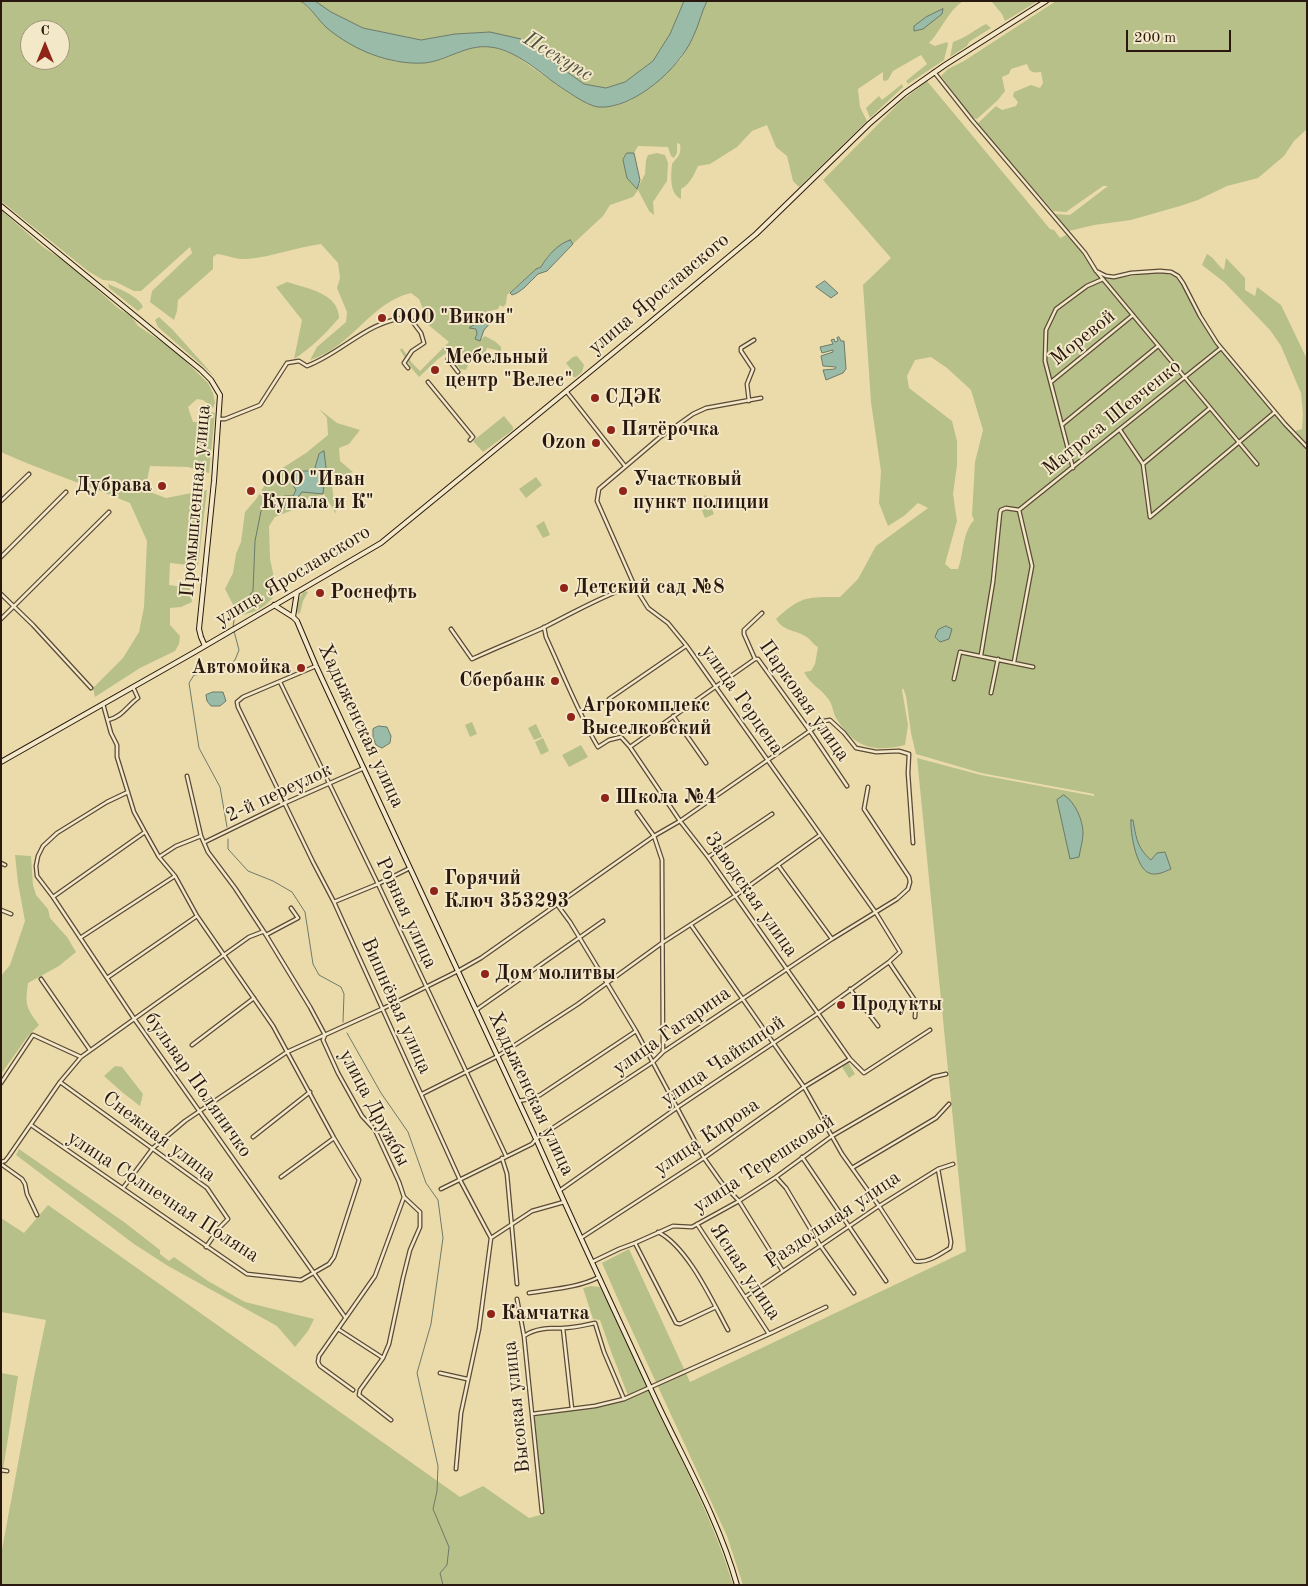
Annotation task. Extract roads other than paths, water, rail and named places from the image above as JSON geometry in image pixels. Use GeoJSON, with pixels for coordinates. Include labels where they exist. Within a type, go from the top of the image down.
{"type":"FeatureCollection","features":[{"type":"Feature","properties":{"kind":"main road","name":"улица Ярославского"},"geometry":{"type":"LineString","coordinates":[[1,762],[381,543],[756,234],[869,124],[905,92],[1046,1]]}},
{"type":"Feature","properties":{"kind":"main road","name":"Промышленная улица"},"geometry":{"type":"LineString","coordinates":[[1,206],[201,370],[211,380],[220,395],[199,629],[205,646]]}},
{"type":"Feature","properties":{"kind":"main road"},"geometry":{"type":"LineString","coordinates":[[274,605],[294,616],[297,591]]}},
{"type":"Feature","properties":{"kind":"main road","name":"Хадыженская улица"},"geometry":{"type":"LineString","coordinates":[[294,616],[722,1540],[737,1585]]}},
{"type":"Feature","properties":{"kind":"street"},"geometry":{"type":"LineString","coordinates":[[934,72],[972,120],[1085,253],[1096,271],[1184,378],[1257,464]]}},
{"type":"Feature","properties":{"kind":"street"},"geometry":{"type":"LineString","coordinates":[[1096,271],[1106,276],[1114,277],[1148,271],[1171,272],[1178,276],[1200,316],[1221,348],[1307,447]]}},
{"type":"Feature","properties":{"kind":"street"},"geometry":{"type":"LineString","coordinates":[[1073,468],[1045,361],[1046,330],[1056,309],[1087,286],[1103,279]]}},
{"type":"Feature","properties":{"kind":"street","name":"Моревой"},"geometry":{"type":"LineString","coordinates":[[1051,382],[1133,315]]}},
{"type":"Feature","properties":{"kind":"street"},"geometry":{"type":"LineString","coordinates":[[219,419],[226,419],[260,405],[287,363],[299,362],[307,366],[357,336],[397,318],[409,317],[421,333],[424,343],[412,351],[404,363],[408,368]]}},
{"type":"Feature","properties":{"kind":"street"},"geometry":{"type":"LineString","coordinates":[[749,401],[747,384],[753,369],[741,348],[754,340]]}},
{"type":"Feature","properties":{"kind":"street"},"geometry":{"type":"LineString","coordinates":[[1063,424],[1158,346]]}},
{"type":"Feature","properties":{"kind":"street","name":"Матроса Шевченко"},"geometry":{"type":"LineString","coordinates":[[981,656],[993,582],[1001,510],[1006,508],[1019,510],[1221,348]]}},
{"type":"Feature","properties":{"kind":"street"},"geometry":{"type":"LineString","coordinates":[[448,359],[458,372]]}},
{"type":"Feature","properties":{"kind":"street"},"geometry":{"type":"LineString","coordinates":[[428,382],[473,437],[470,440]]}},
{"type":"Feature","properties":{"kind":"street"},"geometry":{"type":"LineString","coordinates":[[566,390],[625,466]]}},
{"type":"Feature","properties":{"kind":"street","name":"улица Герцена"},"geometry":{"type":"LineString","coordinates":[[761,398],[706,408],[692,414],[641,452],[630,464],[625,466],[599,489],[597,501],[635,587],[648,608],[668,623],[686,645],[876,913],[900,952]]}},
{"type":"Feature","properties":{"kind":"street"},"geometry":{"type":"LineString","coordinates":[[1143,464],[1210,408]]}},
{"type":"Feature","properties":{"kind":"street"},"geometry":{"type":"LineString","coordinates":[[1120,430],[1143,464],[1150,517],[1275,412]]}},
{"type":"Feature","properties":{"kind":"street"},"geometry":{"type":"LineString","coordinates":[[1,500],[29,474]]}},
{"type":"Feature","properties":{"kind":"street"},"geometry":{"type":"LineString","coordinates":[[1,557],[66,492]]}},
{"type":"Feature","properties":{"kind":"street"},"geometry":{"type":"LineString","coordinates":[[1014,662],[1032,566],[1019,510]]}},
{"type":"Feature","properties":{"kind":"street"},"geometry":{"type":"LineString","coordinates":[[1,619],[109,512]]}},
{"type":"Feature","properties":{"kind":"street"},"geometry":{"type":"LineString","coordinates":[[451,629],[472,659],[631,586],[635,587]]}},
{"type":"Feature","properties":{"kind":"street"},"geometry":{"type":"LineString","coordinates":[[1,594],[92,688]]}},
{"type":"Feature","properties":{"kind":"street","name":"Парковая улица"},"geometry":{"type":"LineString","coordinates":[[762,613],[744,630],[755,659],[758,659],[847,786]]}},
{"type":"Feature","properties":{"kind":"street"},"geometry":{"type":"LineString","coordinates":[[544,627],[546,636],[576,705],[598,746],[609,740],[621,737],[630,747],[755,659]]}},
{"type":"Feature","properties":{"kind":"street"},"geometry":{"type":"LineString","coordinates":[[609,699],[686,645]]}},
{"type":"Feature","properties":{"kind":"street"},"geometry":{"type":"LineString","coordinates":[[954,679],[960,652],[1032,667]]}},
{"type":"Feature","properties":{"kind":"street"},"geometry":{"type":"LineString","coordinates":[[991,694],[998,659]]}},
{"type":"Feature","properties":{"kind":"street"},"geometry":{"type":"LineString","coordinates":[[280,682],[316,666]]}},
{"type":"Feature","properties":{"kind":"street","name":"Вишнёвая улица"},"geometry":{"type":"LineString","coordinates":[[280,682],[243,697],[237,702],[238,707],[334,902],[460,1180],[490,1238]]}},
{"type":"Feature","properties":{"kind":"street","name":"Ровная улица"},"geometry":{"type":"LineString","coordinates":[[280,682],[378,884],[506,1156]]}},
{"type":"Feature","properties":{"kind":"street"},"geometry":{"type":"LineString","coordinates":[[108,720],[114,719],[124,712],[138,698],[133,686]]}},
{"type":"Feature","properties":{"kind":"street"},"geometry":{"type":"LineString","coordinates":[[103,704],[111,733],[117,745],[117,757],[134,812],[159,857],[175,876],[197,916],[273,1026],[359,1180],[334,1257],[329,1264],[313,1274]]}},
{"type":"Feature","properties":{"kind":"street"},"geometry":{"type":"LineString","coordinates":[[673,716],[706,763]]}},
{"type":"Feature","properties":{"kind":"street"},"geometry":{"type":"LineString","coordinates":[[123,1188],[153,1148],[185,1121],[287,1052],[382,1010],[481,958],[654,836],[680,821],[824,721],[830,720],[856,748],[876,752],[899,751],[909,754],[908,773],[913,843]]}},
{"type":"Feature","properties":{"kind":"street","name":"Заводская улица"},"geometry":{"type":"LineString","coordinates":[[630,747],[817,1014],[850,1059],[864,1073],[930,1030]]}},
{"type":"Feature","properties":{"kind":"street","name":"2-й переулок"},"geometry":{"type":"LineString","coordinates":[[205,842],[285,803],[364,768]]}},
{"type":"Feature","properties":{"kind":"street","name":"улица Дружбы"},"geometry":{"type":"LineString","coordinates":[[187,776],[202,836],[208,852],[235,888],[266,935],[310,1007],[325,1035],[323,1040],[338,1073],[362,1116],[375,1130],[404,1197],[375,1276],[318,1356],[320,1366],[352,1390]]}},
{"type":"Feature","properties":{"kind":"street","name":"улица Гагарина"},"geometry":{"type":"LineString","coordinates":[[440,1189],[532,1144],[536,1139],[653,1062],[663,1052],[832,939],[876,913],[908,889],[909,877],[864,809],[868,787]]}},
{"type":"Feature","properties":{"kind":"street","name":"бульвар Поляничко"},"geometry":{"type":"LineString","coordinates":[[129,792],[107,802],[58,833],[43,846],[38,856],[37,876],[135,1020],[345,1317]]}},
{"type":"Feature","properties":{"kind":"street"},"geometry":{"type":"LineString","coordinates":[[637,812],[654,836],[662,860],[663,1052]]}},
{"type":"Feature","properties":{"kind":"street"},"geometry":{"type":"LineString","coordinates":[[708,857],[772,814]]}},
{"type":"Feature","properties":{"kind":"street"},"geometry":{"type":"LineString","coordinates":[[53,897],[145,832]]}},
{"type":"Feature","properties":{"kind":"street"},"geometry":{"type":"LineString","coordinates":[[421,1094],[498,1056],[578,1004],[662,942],[735,896],[820,835]]}},
{"type":"Feature","properties":{"kind":"street"},"geometry":{"type":"LineString","coordinates":[[159,857],[176,846],[202,836]]}},
{"type":"Feature","properties":{"kind":"street"},"geometry":{"type":"LineString","coordinates":[[1,863],[5,865]]}},
{"type":"Feature","properties":{"kind":"street"},"geometry":{"type":"LineString","coordinates":[[778,865],[832,939]]}},
{"type":"Feature","properties":{"kind":"street"},"geometry":{"type":"LineString","coordinates":[[334,902],[378,884],[410,868]]}},
{"type":"Feature","properties":{"kind":"street"},"geometry":{"type":"LineString","coordinates":[[80,938],[175,876]]}},
{"type":"Feature","properties":{"kind":"street"},"geometry":{"type":"LineString","coordinates":[[556,904],[608,982],[678,1107],[704,1158],[721,1182],[739,1201],[782,1270]]}},
{"type":"Feature","properties":{"kind":"street"},"geometry":{"type":"LineString","coordinates":[[266,935],[298,918],[291,908]]}},
{"type":"Feature","properties":{"kind":"street"},"geometry":{"type":"LineString","coordinates":[[1,910],[11,914]]}},
{"type":"Feature","properties":{"kind":"street"},"geometry":{"type":"LineString","coordinates":[[107,978],[197,916]]}},
{"type":"Feature","properties":{"kind":"street"},"geometry":{"type":"LineString","coordinates":[[476,1010],[604,921]]}},
{"type":"Feature","properties":{"kind":"street"},"geometry":{"type":"LineString","coordinates":[[691,925],[774,1043],[804,1088],[842,1154],[915,1261],[924,1261],[950,1248],[951,1242],[938,1169]]}},
{"type":"Feature","properties":{"kind":"street"},"geometry":{"type":"LineString","coordinates":[[38,1215],[27,1194],[26,1184],[1,1163],[9,1156],[60,1082],[81,1057],[90,1050],[135,1020],[249,937],[263,931]]}},
{"type":"Feature","properties":{"kind":"street","name":"улица Чайкиной"},"geometry":{"type":"LineString","coordinates":[[559,1191],[678,1107],[817,1014],[900,952]]}},
{"type":"Feature","properties":{"kind":"street"},"geometry":{"type":"LineString","coordinates":[[889,962],[916,1002],[914,1017]]}},
{"type":"Feature","properties":{"kind":"street"},"geometry":{"type":"LineString","coordinates":[[41,979],[90,1050]]}},
{"type":"Feature","properties":{"kind":"street"},"geometry":{"type":"LineString","coordinates":[[850,989],[878,1026]]}},
{"type":"Feature","properties":{"kind":"street"},"geometry":{"type":"LineString","coordinates":[[192,1045],[254,998]]}},
{"type":"Feature","properties":{"kind":"street"},"geometry":{"type":"LineString","coordinates":[[518,1101],[540,1095],[636,1031]]}},
{"type":"Feature","properties":{"kind":"street"},"geometry":{"type":"LineString","coordinates":[[1,1083],[34,1036],[81,1057]]}},
{"type":"Feature","properties":{"kind":"street","name":"улица Кирова"},"geometry":{"type":"LineString","coordinates":[[581,1238],[704,1158],[804,1088],[850,1059]]}},
{"type":"Feature","properties":{"kind":"street","name":"улица Терешковой"},"geometry":{"type":"LineString","coordinates":[[592,1262],[673,1226],[692,1227],[739,1201],[776,1177],[832,1136],[934,1077],[946,1074]]}},
{"type":"Feature","properties":{"kind":"street","name":"Снежная улица"},"geometry":{"type":"LineString","coordinates":[[60,1082],[207,1188],[228,1219],[220,1226],[206,1247]]}},
{"type":"Feature","properties":{"kind":"street"},"geometry":{"type":"LineString","coordinates":[[253,1137],[310,1092]]}},
{"type":"Feature","properties":{"kind":"street"},"geometry":{"type":"LineString","coordinates":[[852,1168],[936,1118],[949,1104]]}},
{"type":"Feature","properties":{"kind":"street","name":"улица Солнечная Поляна"},"geometry":{"type":"LineString","coordinates":[[31,1125],[247,1274],[301,1280],[313,1274]]}},
{"type":"Feature","properties":{"kind":"street"},"geometry":{"type":"LineString","coordinates":[[281,1177],[334,1138]]}},
{"type":"Feature","properties":{"kind":"street"},"geometry":{"type":"LineString","coordinates":[[502,1158],[507,1174],[517,1284]]}},
{"type":"Feature","properties":{"kind":"street"},"geometry":{"type":"LineString","coordinates":[[802,1158],[886,1281]]}},
{"type":"Feature","properties":{"kind":"street","name":"Раздольная улица"},"geometry":{"type":"LineString","coordinates":[[745,1297],[782,1270],[879,1206],[938,1169],[953,1164]]}},
{"type":"Feature","properties":{"kind":"street"},"geometry":{"type":"LineString","coordinates":[[776,1177],[786,1188],[820,1245],[854,1293]]}},
{"type":"Feature","properties":{"kind":"street"},"geometry":{"type":"LineString","coordinates":[[392,1420],[359,1394],[383,1358],[389,1344],[410,1250],[420,1227],[420,1212],[404,1197]]}},
{"type":"Feature","properties":{"kind":"street"},"geometry":{"type":"LineString","coordinates":[[456,1469],[461,1413],[479,1330],[490,1238],[532,1211],[564,1202]]}},
{"type":"Feature","properties":{"kind":"street","name":"Ясная улица"},"geometry":{"type":"LineString","coordinates":[[696,1224],[769,1334],[826,1308]]}},
{"type":"Feature","properties":{"kind":"street"},"geometry":{"type":"LineString","coordinates":[[658,1232],[681,1250],[728,1330]]}},
{"type":"Feature","properties":{"kind":"street"},"geometry":{"type":"LineString","coordinates":[[634,1243],[676,1323],[680,1324],[716,1307]]}},
{"type":"Feature","properties":{"kind":"street"},"geometry":{"type":"LineString","coordinates":[[529,1294],[590,1282],[599,1276]]}},
{"type":"Feature","properties":{"kind":"street","name":"Высокая улица"},"geometry":{"type":"LineString","coordinates":[[517,1299],[524,1336],[542,1512]]}},
{"type":"Feature","properties":{"kind":"street"},"geometry":{"type":"LineString","coordinates":[[524,1336],[536,1330],[595,1323],[604,1352],[624,1399]]}},
{"type":"Feature","properties":{"kind":"street"},"geometry":{"type":"LineString","coordinates":[[563,1328],[572,1409]]}},
{"type":"Feature","properties":{"kind":"street"},"geometry":{"type":"LineString","coordinates":[[338,1329],[383,1358]]}},
{"type":"Feature","properties":{"kind":"street"},"geometry":{"type":"LineString","coordinates":[[532,1414],[596,1406],[624,1399],[769,1334]]}},
{"type":"Feature","properties":{"kind":"street"},"geometry":{"type":"LineString","coordinates":[[440,1373],[467,1379]]}},
{"type":"Feature","properties":{"kind":"street"},"geometry":{"type":"LineString","coordinates":[[1,1470],[6,1471]]}},
{"type":"Feature","properties":{"kind":"waterway"},"geometry":{"type":"LineString","coordinates":[[233,627],[235,614],[253,591],[255,541],[261,511],[269,501]]}},
{"type":"Feature","properties":{"kind":"waterway"},"geometry":{"type":"LineString","coordinates":[[227,827],[220,787],[199,748],[189,683],[194,675],[221,672],[235,660],[239,650],[234,631]]}},
{"type":"Feature","properties":{"kind":"waterway"},"geometry":{"type":"LineString","coordinates":[[228,839],[228,849],[248,871],[273,881],[292,892],[305,912],[313,964],[319,975],[341,987],[344,994],[343,1022]]}},
{"type":"Feature","properties":{"kind":"waterway"},"geometry":{"type":"LineString","coordinates":[[347,1033],[381,1093],[408,1132],[426,1183],[438,1200],[443,1238],[431,1324],[417,1373],[438,1466],[437,1491],[433,1509],[449,1547],[447,1565],[440,1573],[443,1585]]}},
{"type":"Feature","properties":{"kind":"place","name":"ООО \"Викон\""},"geometry":{"type":"Point","coordinates":[382,318]}},
{"type":"Feature","properties":{"kind":"place","name":"Мебельный центр \"Велес\""},"geometry":{"type":"Point","coordinates":[435,370]}},
{"type":"Feature","properties":{"kind":"place","name":"СДЭК"},"geometry":{"type":"Point","coordinates":[595,398]}},
{"type":"Feature","properties":{"kind":"place","name":"Пятёрочка"},"geometry":{"type":"Point","coordinates":[611,430]}},
{"type":"Feature","properties":{"kind":"place","name":"Ozon"},"geometry":{"type":"Point","coordinates":[596,443]}},
{"type":"Feature","properties":{"kind":"place","name":"Дубрава"},"geometry":{"type":"Point","coordinates":[162,486]}},
{"type":"Feature","properties":{"kind":"place","name":"ООО \"Иван Купала и К\""},"geometry":{"type":"Point","coordinates":[251,491]}},
{"type":"Feature","properties":{"kind":"place","name":"Участковый пункт полиции"},"geometry":{"type":"Point","coordinates":[623,491]}},
{"type":"Feature","properties":{"kind":"place","name":"Детский сад №8"},"geometry":{"type":"Point","coordinates":[564,588]}},
{"type":"Feature","properties":{"kind":"place","name":"Роснефть"},"geometry":{"type":"Point","coordinates":[320,593]}},
{"type":"Feature","properties":{"kind":"place","name":"Автомойка"},"geometry":{"type":"Point","coordinates":[301,668]}},
{"type":"Feature","properties":{"kind":"place","name":"Сбербанк"},"geometry":{"type":"Point","coordinates":[555,681]}},
{"type":"Feature","properties":{"kind":"place","name":"Агрокомплекс Выселковский"},"geometry":{"type":"Point","coordinates":[571,717]}},
{"type":"Feature","properties":{"kind":"place","name":"Школа №4"},"geometry":{"type":"Point","coordinates":[605,798]}},
{"type":"Feature","properties":{"kind":"place","name":"Горячий Ключ 353293"},"geometry":{"type":"Point","coordinates":[434,891]}},
{"type":"Feature","properties":{"kind":"place","name":"Дом молитвы"},"geometry":{"type":"Point","coordinates":[485,974]}},
{"type":"Feature","properties":{"kind":"place","name":"Продукты"},"geometry":{"type":"Point","coordinates":[841,1005]}},
{"type":"Feature","properties":{"kind":"place","name":"Камчатка"},"geometry":{"type":"Point","coordinates":[491,1314]}},
{"type":"Feature","properties":{"kind":"water label","name":"Псекупс"},"geometry":{"type":"Point","coordinates":[558,57]}}]}
